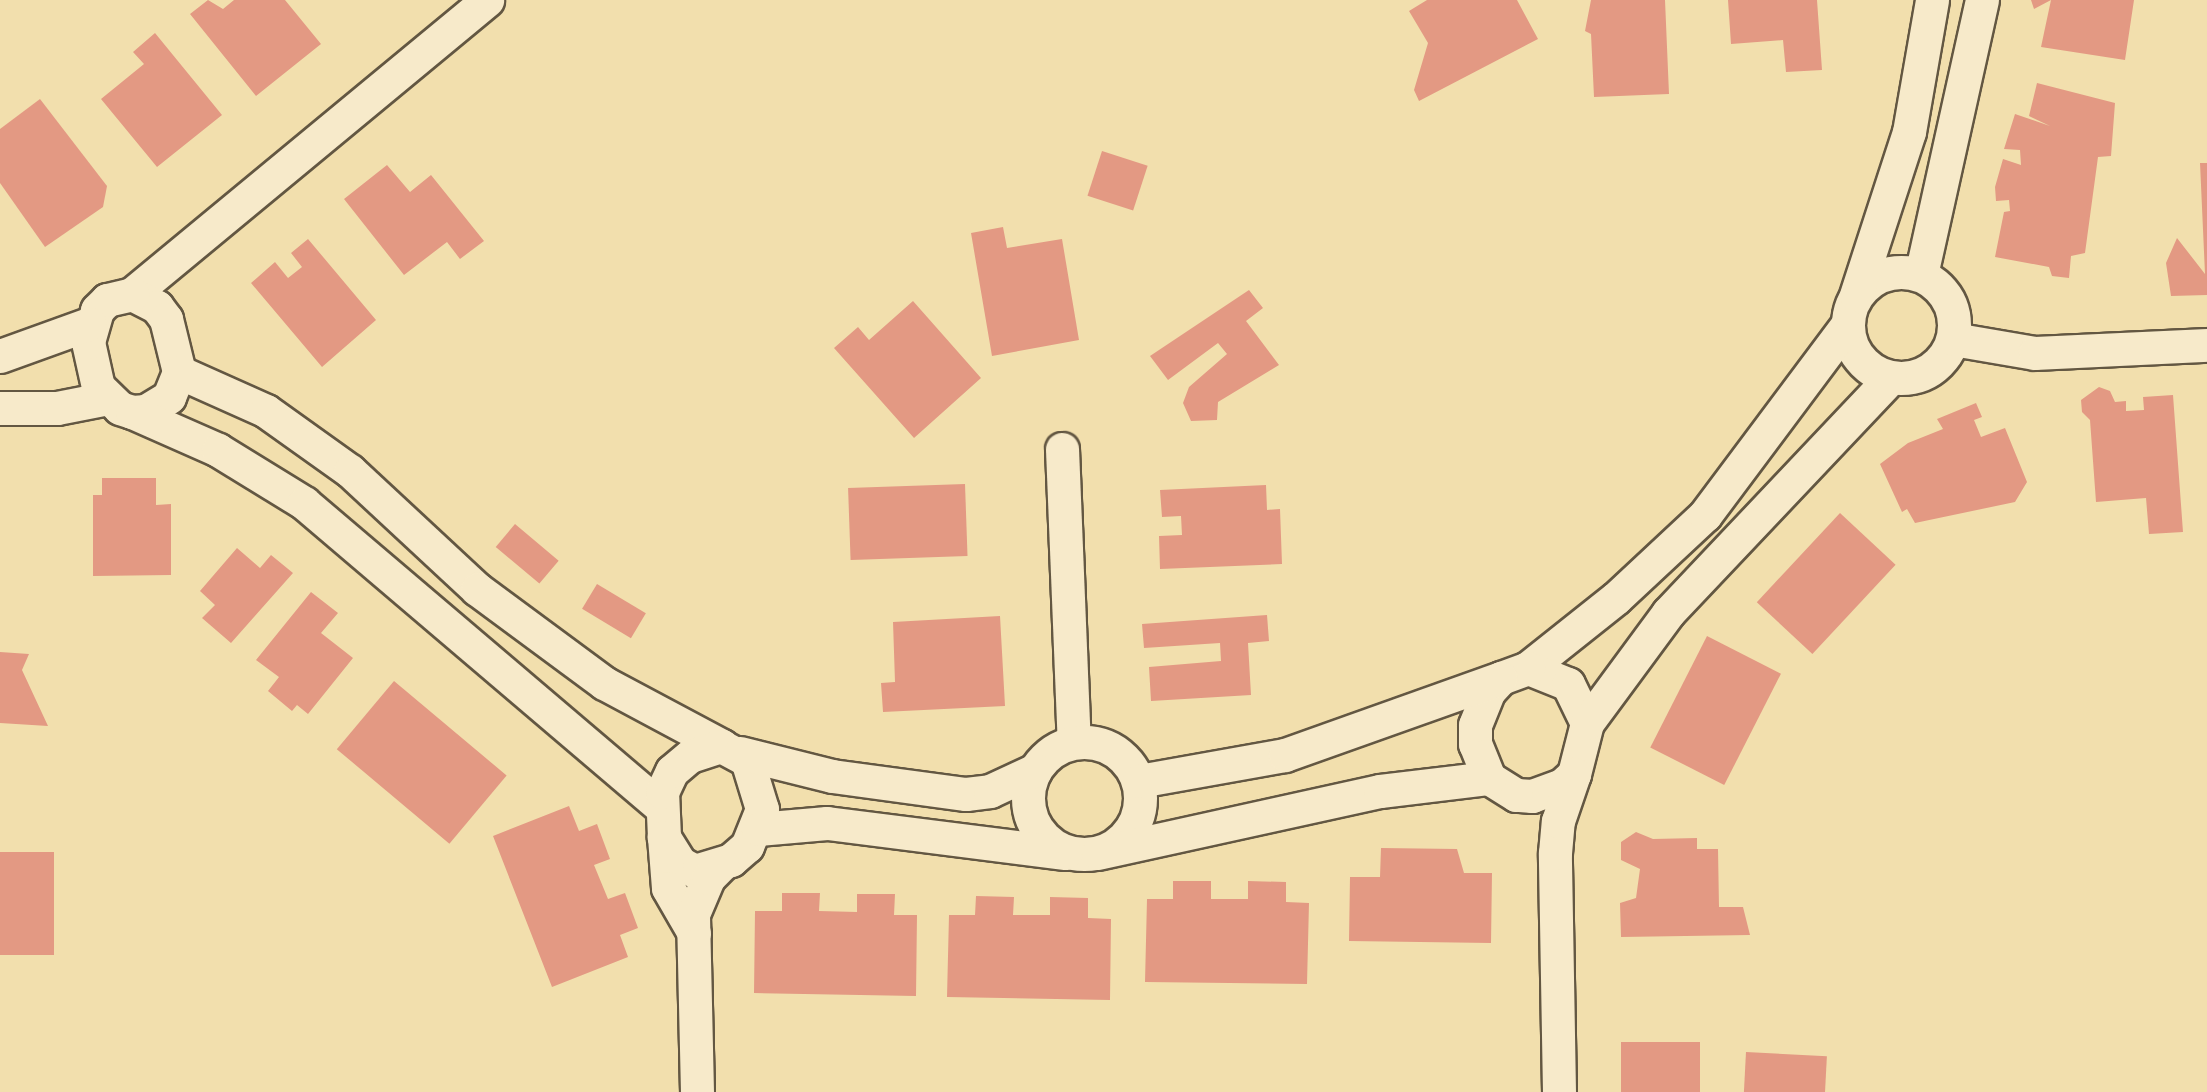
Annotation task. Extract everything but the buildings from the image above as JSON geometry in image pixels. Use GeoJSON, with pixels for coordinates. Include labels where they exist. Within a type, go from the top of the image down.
{"type":"FeatureCollection","features":[{"type":"Feature","properties":{"kind":"street"},"geometry":{"type":"LineString","coordinates":[[0,356],[89,324],[107,300],[132,294],[487,0]]}},
{"type":"Feature","properties":{"kind":"street"},"geometry":{"type":"LineString","coordinates":[[1890,378],[1859,359],[1852,310],[1909,132],[1932,0]]}},
{"type":"Feature","properties":{"kind":"street"},"geometry":{"type":"LineString","coordinates":[[1921,275],[1982,0]]}},
{"type":"Feature","properties":{"kind":"street"},"geometry":{"type":"LineString","coordinates":[[1555,853],[1516,795],[1489,778],[1475,744],[1475,725],[1479,708],[1515,673],[1616,598],[1705,515],[1874,279],[1897,272],[1921,275],[1949,301],[1953,339],[1929,371],[1890,378],[1668,613],[1587,723],[1574,774],[1558,820],[1555,853],[1559,1092]]}},
{"type":"Feature","properties":{"kind":"street"},"geometry":{"type":"LineString","coordinates":[[0,408],[120,405],[146,411],[169,397],[178,372],[166,320],[157,307],[132,294]]}},
{"type":"Feature","properties":{"kind":"street"},"geometry":{"type":"LineString","coordinates":[[89,324],[89,359],[120,405],[218,450],[304,503],[662,821],[687,868],[704,871],[722,864],[747,846],[758,829],[760,788],[731,749]]}},
{"type":"Feature","properties":{"kind":"street"},"geometry":{"type":"LineString","coordinates":[[1953,339],[2035,352],[2207,345]]}},
{"type":"Feature","properties":{"kind":"street"},"geometry":{"type":"LineString","coordinates":[[178,372],[266,411],[350,471],[477,589],[604,683],[731,749],[832,776],[966,794],[998,788],[1035,770],[1045,757],[1074,742],[1113,750],[1139,781],[1138,818],[1128,834],[1089,854],[1045,839],[1034,825],[1028,807],[1035,770]]}},
{"type":"Feature","properties":{"kind":"street"},"geometry":{"type":"LineString","coordinates":[[1062,449],[1074,742]]}},
{"type":"Feature","properties":{"kind":"street"},"geometry":{"type":"LineString","coordinates":[[1139,781],[1285,755],[1515,673],[1568,684],[1587,723]]}},
{"type":"Feature","properties":{"kind":"street"},"geometry":{"type":"LineString","coordinates":[[694,933],[668,888],[662,821],[672,771],[690,756],[731,749]]}},
{"type":"Feature","properties":{"kind":"street"},"geometry":{"type":"LineString","coordinates":[[1516,795],[1548,793],[1574,774]]}},
{"type":"Feature","properties":{"kind":"street"},"geometry":{"type":"LineString","coordinates":[[758,829],[827,823],[1089,854],[1380,791],[1489,778]]}},
{"type":"Feature","properties":{"kind":"street"},"geometry":{"type":"LineString","coordinates":[[697,1092],[694,933],[698,895],[722,864]]}}]}
